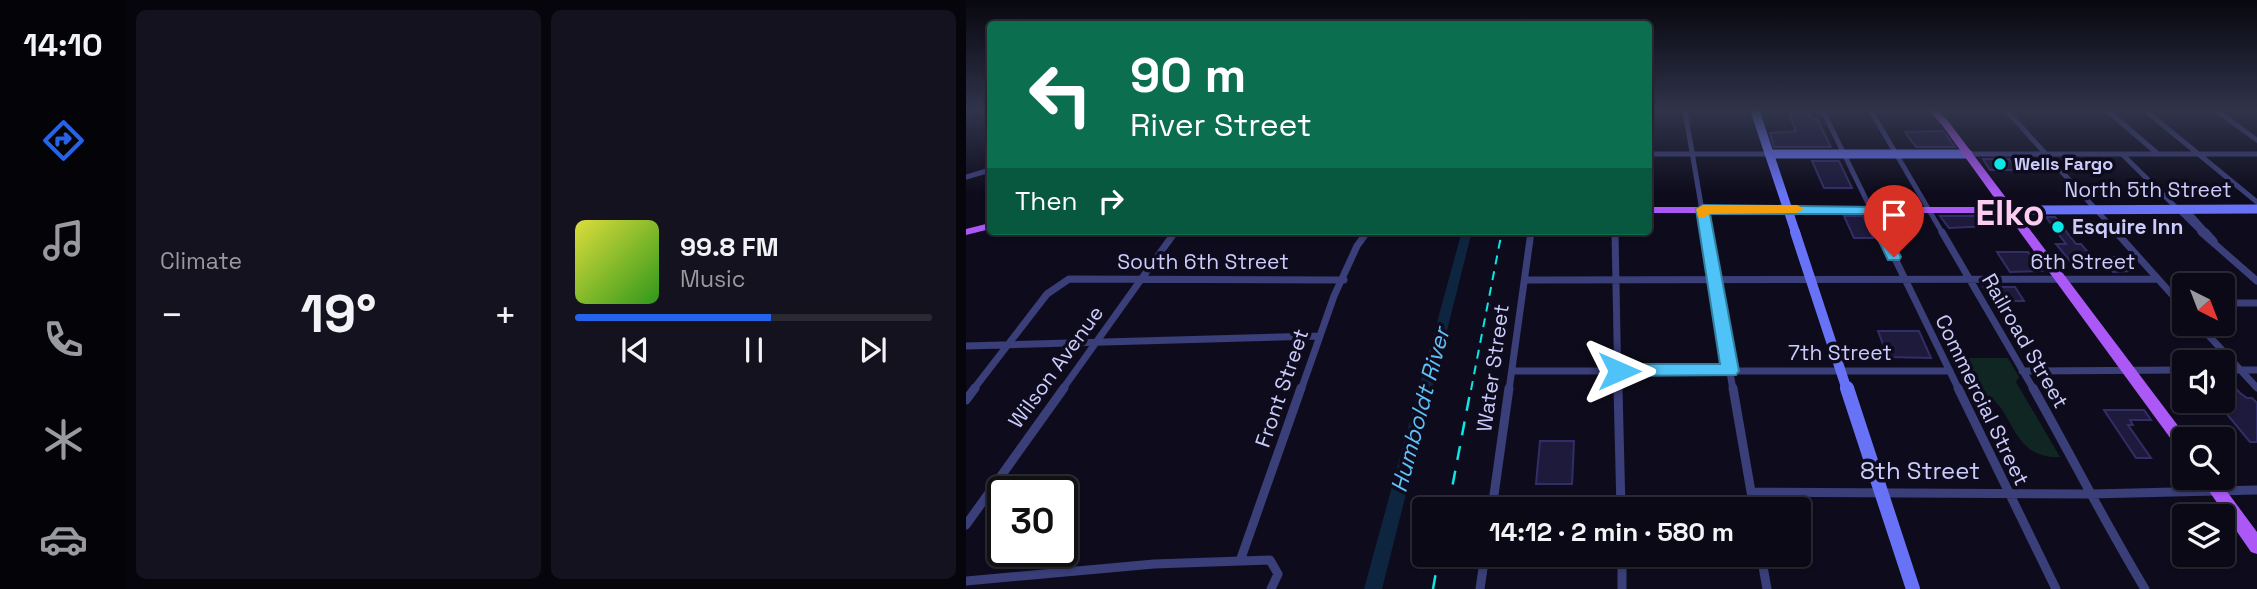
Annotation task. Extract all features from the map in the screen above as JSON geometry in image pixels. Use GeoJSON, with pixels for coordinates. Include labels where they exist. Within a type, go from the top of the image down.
{"type":"FeatureCollection","features":[{"type":"Feature","properties":{"kind":"main road"},"geometry":{"type":"LineString","coordinates":[[1955,138],[2172,430]]}},
{"type":"Feature","properties":{"kind":"main road","name":"North 5th Street"},"geometry":{"type":"LineString","coordinates":[[1652,210],[2007,210]]}},
{"type":"Feature","properties":{"kind":"main road"},"geometry":{"type":"LineString","coordinates":[[966,232],[987,227]]}},
{"type":"Feature","properties":{"kind":"main road"},"geometry":{"type":"LineString","coordinates":[[2216,490],[2257,546]]}},
{"type":"Feature","properties":{"kind":"street"},"geometry":{"type":"LineString","coordinates":[[1690,138],[1752,497]]}},
{"type":"Feature","properties":{"kind":"street"},"geometry":{"type":"LineString","coordinates":[[1764,138],[1913,589]]}},
{"type":"Feature","properties":{"kind":"street","name":"Commercial Street"},"geometry":{"type":"LineString","coordinates":[[1837,138],[2056,589]]}},
{"type":"Feature","properties":{"kind":"street","name":"Railroad Street"},"geometry":{"type":"LineString","coordinates":[[1888,138],[2087,482],[2091,494],[2145,589]]}},
{"type":"Feature","properties":{"kind":"street"},"geometry":{"type":"LineString","coordinates":[[2030,138],[2172,294]]}},
{"type":"Feature","properties":{"kind":"street"},"geometry":{"type":"LineString","coordinates":[[2140,138],[2158,154]]}},
{"type":"Feature","properties":{"kind":"street"},"geometry":{"type":"LineString","coordinates":[[2180,138],[2257,202]]}},
{"type":"Feature","properties":{"kind":"street"},"geometry":{"type":"LineString","coordinates":[[1652,154],[2257,154]]}},
{"type":"Feature","properties":{"kind":"street"},"geometry":{"type":"LineString","coordinates":[[2122,154],[2179,209],[2181,215],[2257,280]]}},
{"type":"Feature","properties":{"kind":"street"},"geometry":{"type":"LineString","coordinates":[[966,177],[987,171]]}},
{"type":"Feature","properties":{"kind":"street","name":"North 5th Street"},"geometry":{"type":"LineString","coordinates":[[2007,210],[2257,209]]}},
{"type":"Feature","properties":{"kind":"street","name":"Wilson Avenue"},"geometry":{"type":"LineString","coordinates":[[966,524],[1173,235]]}},
{"type":"Feature","properties":{"kind":"street","name":"Front Street"},"geometry":{"type":"LineString","coordinates":[[1240,561],[1318,336],[1358,242],[1364,235]]}},
{"type":"Feature","properties":{"kind":"street","name":"Water Street"},"geometry":{"type":"LineString","coordinates":[[1494,497],[1531,235]]}},
{"type":"Feature","properties":{"kind":"street"},"geometry":{"type":"LineString","coordinates":[[1615,235],[1621,497]]}},
{"type":"Feature","properties":{"kind":"street","name":"South 6th Street"},"geometry":{"type":"LineString","coordinates":[[1011,344],[1048,294],[1063,282],[1074,278],[1344,280]]}},
{"type":"Feature","properties":{"kind":"street","name":"6th Street"},"geometry":{"type":"LineString","coordinates":[[1714,280],[2157,279]]}},
{"type":"Feature","properties":{"kind":"street"},"geometry":{"type":"LineString","coordinates":[[1525,280],[1714,280]]}},
{"type":"Feature","properties":{"kind":"street"},"geometry":{"type":"LineString","coordinates":[[2235,303],[2257,303]]}},
{"type":"Feature","properties":{"kind":"street"},"geometry":{"type":"LineString","coordinates":[[966,346],[1318,336]]}},
{"type":"Feature","properties":{"kind":"street"},"geometry":{"type":"LineString","coordinates":[[2210,336],[2257,388]]}},
{"type":"Feature","properties":{"kind":"street"},"geometry":{"type":"LineString","coordinates":[[966,400],[1011,344]]}},
{"type":"Feature","properties":{"kind":"street"},"geometry":{"type":"LineString","coordinates":[[2022,371],[2172,370]]}},
{"type":"Feature","properties":{"kind":"street"},"geometry":{"type":"LineString","coordinates":[[2235,370],[2257,370]]}},
{"type":"Feature","properties":{"kind":"street","name":"7th Street"},"geometry":{"type":"LineString","coordinates":[[1513,371],[1950,371]]}},
{"type":"Feature","properties":{"kind":"street","name":"8th Street"},"geometry":{"type":"LineString","coordinates":[[1751,492],[2091,494],[2172,487]]}},
{"type":"Feature","properties":{"kind":"street","name":"8th Street"},"geometry":{"type":"LineString","coordinates":[[2235,487],[2257,490]]}},
{"type":"Feature","properties":{"kind":"street"},"geometry":{"type":"LineString","coordinates":[[966,581],[1154,564],[1270,560],[1278,566],[1279,572],[1271,589]]}},
{"type":"Feature","properties":{"kind":"street"},"geometry":{"type":"LineString","coordinates":[[1480,589],[1483,567]]}},
{"type":"Feature","properties":{"kind":"street"},"geometry":{"type":"LineString","coordinates":[[1622,567],[1622,589]]}},
{"type":"Feature","properties":{"kind":"street"},"geometry":{"type":"LineString","coordinates":[[1763,567],[1767,589]]}},
{"type":"Feature","properties":{"kind":"green space"},"geometry":{"type":"Polygon","coordinates":[[[1951,358],[2008,358],[2019,377],[2016,382],[2060,457],[2041,455],[2028,448],[1995,401],[1983,393],[1967,391],[1951,358]]]}},
{"type":"Feature","properties":{"kind":"building"},"geometry":{"type":"Polygon","coordinates":[[[1772,138],[1827,138],[1831,147],[1774,147],[1772,138]]]}},
{"type":"Feature","properties":{"kind":"building"},"geometry":{"type":"Polygon","coordinates":[[[1910,138],[1949,138],[1955,147],[1916,147],[1910,138]]]}},
{"type":"Feature","properties":{"kind":"building","name":"Wells Fargo"},"geometry":{"type":"Polygon","coordinates":[[[1983,159],[2009,159],[2017,170],[1990,170],[1983,159]]]}},
{"type":"Feature","properties":{"kind":"building"},"geometry":{"type":"Polygon","coordinates":[[[1812,161],[1839,161],[1852,188],[1824,188],[1812,161]]]}},
{"type":"Feature","properties":{"kind":"building"},"geometry":{"type":"Polygon","coordinates":[[[1844,216],[1863,216],[1873,238],[1854,238],[1844,216]]]}},
{"type":"Feature","properties":{"kind":"building"},"geometry":{"type":"Polygon","coordinates":[[[1940,216],[1984,216],[1990,226],[1949,228],[1940,216]]]}},
{"type":"Feature","properties":{"kind":"building"},"geometry":{"type":"Polygon","coordinates":[[[2046,217],[2055,217],[2076,244],[2081,244],[2092,257],[2116,257],[2133,271],[2113,272],[2108,266],[2075,267],[2056,244],[2066,244],[2046,217]]]}},
{"type":"Feature","properties":{"kind":"building"},"geometry":{"type":"Polygon","coordinates":[[[1997,252],[2028,252],[2042,271],[2010,272],[1997,252]]]}},
{"type":"Feature","properties":{"kind":"building"},"geometry":{"type":"Polygon","coordinates":[[[1983,287],[2015,287],[2024,301],[1992,301],[1983,287]]]}},
{"type":"Feature","properties":{"kind":"building"},"geometry":{"type":"Polygon","coordinates":[[[1878,331],[1919,331],[1931,358],[1888,357],[1878,331]]]}},
{"type":"Feature","properties":{"kind":"building"},"geometry":{"type":"Polygon","coordinates":[[[2235,388],[2257,403],[2257,442],[2250,442],[2226,413],[2235,413],[2235,388]]]}},
{"type":"Feature","properties":{"kind":"building"},"geometry":{"type":"Polygon","coordinates":[[[2104,410],[2144,410],[2151,420],[2130,420],[2133,425],[2128,425],[2151,458],[2136,458],[2104,410]]]}},
{"type":"Feature","properties":{"kind":"building"},"geometry":{"type":"Polygon","coordinates":[[[1540,441],[1574,441],[1572,484],[1536,484],[1540,441]]]}},
{"type":"Feature","properties":{"kind":"waterway","name":"Humboldt River"},"geometry":{"type":"LineString","coordinates":[[1373,589],[1466,235]]}},
{"type":"Feature","properties":{"kind":"railway"},"geometry":{"type":"LineString","coordinates":[[1471,390],[1501,235]]}},
{"type":"Feature","properties":{"kind":"railway"},"geometry":{"type":"LineString","coordinates":[[1450,497],[1471,388]]}},
{"type":"Feature","properties":{"kind":"railway"},"geometry":{"type":"LineString","coordinates":[[1433,589],[1437,567]]}},
{"type":"Feature","properties":{"kind":"slow traffic"},"geometry":{"type":"LineString","coordinates":[[1703,214],[1703,209],[1797,209]]}},
{"type":"Feature","properties":{"kind":"place","name":"Wells Fargo"},"geometry":{"type":"Point","coordinates":[2000,164]}},
{"type":"Feature","properties":{"kind":"place","name":"Esquire Inn"},"geometry":{"type":"Point","coordinates":[2058,227]}},
{"type":"Feature","properties":{"kind":"district","name":"Elko"},"geometry":{"type":"Point","coordinates":[2010,213]}},
{"type":"Feature","properties":{"kind":"route"},"geometry":{"type":"LineString","coordinates":[[1619,371],[1730,371],[1703,209],[1871,209],[1894,257]]}}]}
